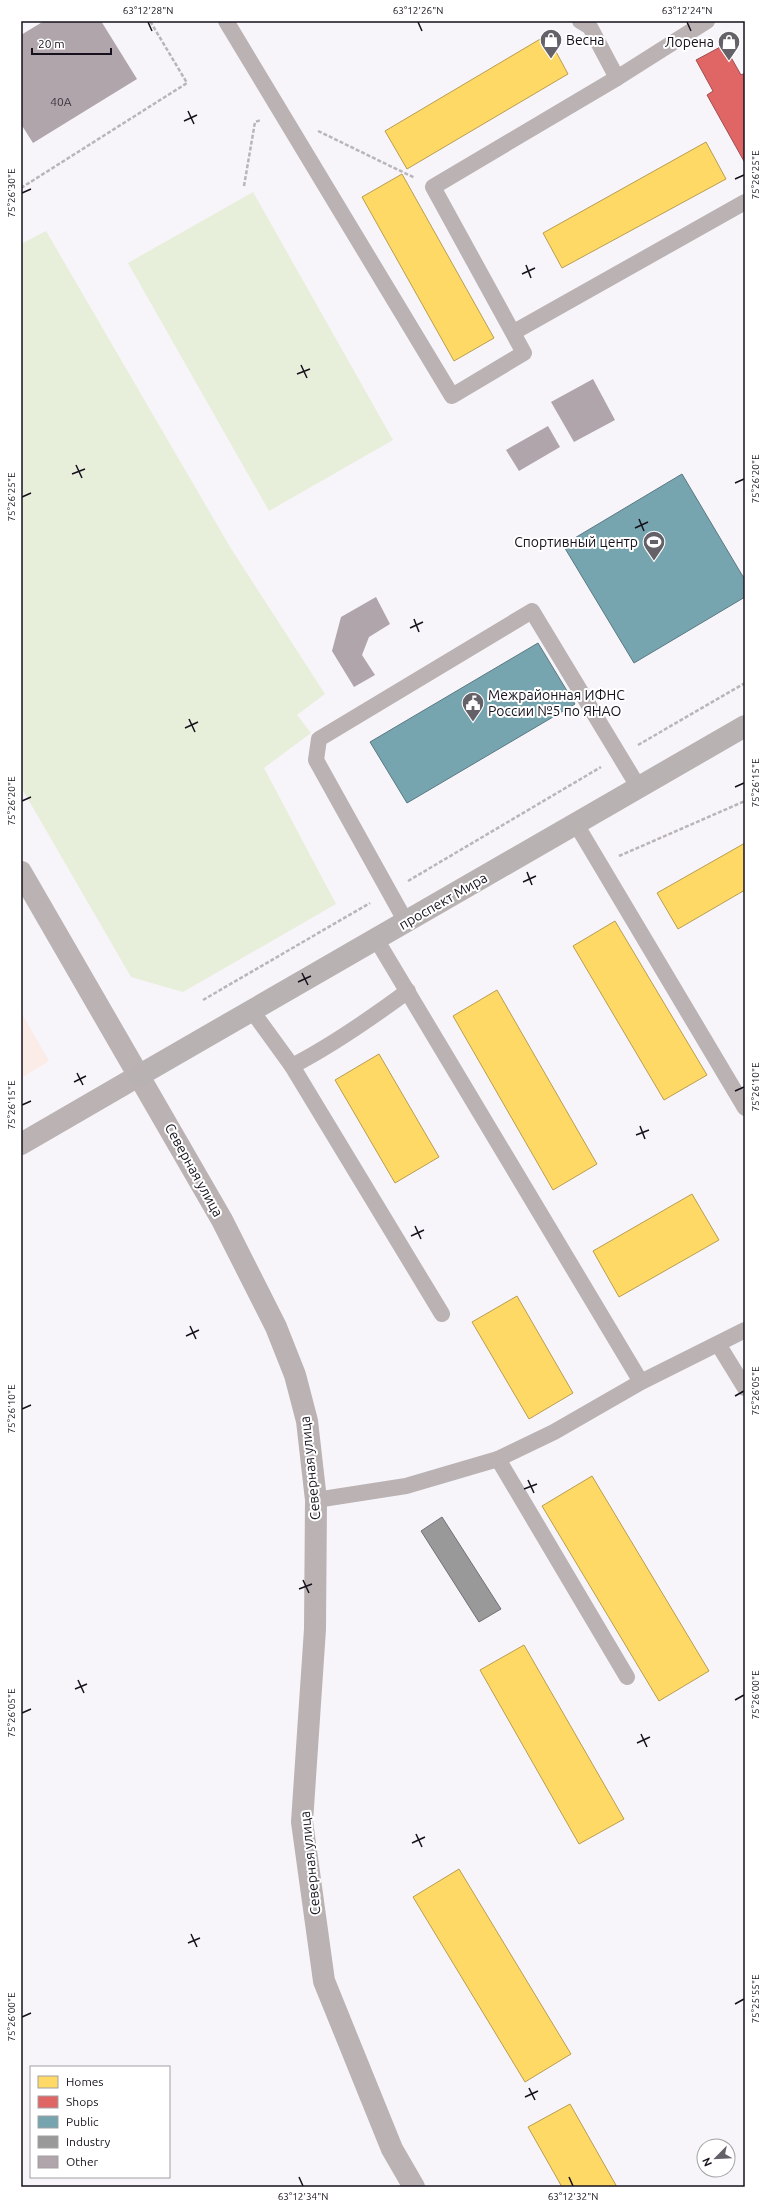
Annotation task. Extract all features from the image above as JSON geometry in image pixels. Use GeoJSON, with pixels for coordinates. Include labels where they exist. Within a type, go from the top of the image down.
{"type":"FeatureCollection","features":[{"type":"Feature","properties":{"kind":"street","name":"проспект Мира"},"geometry":{"type":"LineString","coordinates":[[140,1075],[745,726]]}},
{"type":"Feature","properties":{"kind":"street","name":"Северная улица"},"geometry":{"type":"LineString","coordinates":[[21,872],[140,1075],[222,1220],[276,1327],[295,1375],[307,1421],[316,1500],[315,1629],[302,1822],[324,1980],[392,2149],[414,2187]]}},
{"type":"Feature","properties":{"kind":"street"},"geometry":{"type":"LineString","coordinates":[[21,1144],[140,1075]]}},
{"type":"Feature","properties":{"kind":"lane"},"geometry":{"type":"LineString","coordinates":[[226,21],[452,396],[524,353],[514,332],[433,187],[617,78],[690,25],[707,21]]}},
{"type":"Feature","properties":{"kind":"lane"},"geometry":{"type":"LineString","coordinates":[[580,21],[590,27],[617,78]]}},
{"type":"Feature","properties":{"kind":"lane"},"geometry":{"type":"LineString","coordinates":[[514,332],[745,202]]}},
{"type":"Feature","properties":{"kind":"lane"},"geometry":{"type":"LineString","coordinates":[[406,922],[316,760],[319,739],[532,611],[639,788]]}},
{"type":"Feature","properties":{"kind":"lane"},"geometry":{"type":"LineString","coordinates":[[576,824],[745,1108]]}},
{"type":"Feature","properties":{"kind":"lane"},"geometry":{"type":"LineString","coordinates":[[376,939],[642,1382]]}},
{"type":"Feature","properties":{"kind":"lane"},"geometry":{"type":"LineString","coordinates":[[292,1066],[349,1034],[408,991]]}},
{"type":"Feature","properties":{"kind":"lane"},"geometry":{"type":"LineString","coordinates":[[252,1011],[292,1066],[442,1314]]}},
{"type":"Feature","properties":{"kind":"lane"},"geometry":{"type":"LineString","coordinates":[[316,1500],[406,1486],[498,1459],[554,1432],[642,1382],[745,1330]]}},
{"type":"Feature","properties":{"kind":"lane"},"geometry":{"type":"LineString","coordinates":[[718,1344],[745,1388]]}},
{"type":"Feature","properties":{"kind":"lane"},"geometry":{"type":"LineString","coordinates":[[498,1459],[627,1677]]}},
{"type":"Feature","properties":{"kind":"path"},"geometry":{"type":"LineString","coordinates":[[21,188],[187,83],[150,21]]}},
{"type":"Feature","properties":{"kind":"path"},"geometry":{"type":"LineString","coordinates":[[203,1000],[745,683]]}},
{"type":"Feature","properties":{"kind":"path"},"geometry":{"type":"LineString","coordinates":[[600,864],[745,801]]}},
{"type":"Feature","properties":{"kind":"shaded area"},"geometry":{"type":"Polygon","coordinates":[[[21,1012],[49,1061],[21,1078],[21,1012]]]}},
{"type":"Feature","properties":{"kind":"green space"},"geometry":{"type":"Polygon","coordinates":[[[253,192],[393,440],[269,511],[128,263],[253,192]]]}},
{"type":"Feature","properties":{"kind":"green space"},"geometry":{"type":"Polygon","coordinates":[[[46,231],[230,547],[325,694],[297,715],[311,733],[264,768],[336,904],[183,992],[131,977],[21,787],[21,244],[46,231]]]}},
{"type":"Feature","properties":{"kind":"building: Homes"},"geometry":{"type":"Polygon","coordinates":[[[547,35],[568,74],[407,169],[385,131],[547,35]]]}},
{"type":"Feature","properties":{"kind":"building: Homes"},"geometry":{"type":"Polygon","coordinates":[[[706,142],[726,179],[562,268],[543,233],[706,142]]]}},
{"type":"Feature","properties":{"kind":"building: Homes"},"geometry":{"type":"Polygon","coordinates":[[[402,174],[494,338],[454,361],[362,197],[402,174]]]}},
{"type":"Feature","properties":{"kind":"building: Homes"},"geometry":{"type":"Polygon","coordinates":[[[745,843],[745,890],[678,929],[657,893],[745,843]]]}},
{"type":"Feature","properties":{"kind":"building: Homes"},"geometry":{"type":"Polygon","coordinates":[[[615,921],[707,1075],[664,1100],[573,946],[615,921]]]}},
{"type":"Feature","properties":{"kind":"building: Homes"},"geometry":{"type":"Polygon","coordinates":[[[497,990],[597,1164],[553,1190],[453,1016],[497,990]]]}},
{"type":"Feature","properties":{"kind":"building: Homes"},"geometry":{"type":"Polygon","coordinates":[[[379,1054],[439,1157],[395,1183],[335,1080],[379,1054]]]}},
{"type":"Feature","properties":{"kind":"building: Homes"},"geometry":{"type":"Polygon","coordinates":[[[692,1194],[719,1240],[619,1297],[593,1251],[692,1194]]]}},
{"type":"Feature","properties":{"kind":"building: Homes"},"geometry":{"type":"Polygon","coordinates":[[[517,1296],[573,1393],[529,1419],[472,1322],[517,1296]]]}},
{"type":"Feature","properties":{"kind":"building: Homes"},"geometry":{"type":"Polygon","coordinates":[[[592,1476],[709,1671],[659,1701],[542,1506],[592,1476]]]}},
{"type":"Feature","properties":{"kind":"building: Homes"},"geometry":{"type":"Polygon","coordinates":[[[524,1645],[624,1819],[579,1844],[480,1670],[524,1645]]]}},
{"type":"Feature","properties":{"kind":"building: Homes"},"geometry":{"type":"Polygon","coordinates":[[[459,1869],[571,2054],[525,2082],[413,1897],[459,1869]]]}},
{"type":"Feature","properties":{"kind":"building: Homes"},"geometry":{"type":"Polygon","coordinates":[[[570,2104],[617,2187],[562,2187],[528,2127],[570,2104]]]}},
{"type":"Feature","properties":{"kind":"building: Shops"},"geometry":{"type":"Polygon","coordinates":[[[724,45],[741,75],[745,73],[745,163],[707,95],[713,91],[696,60],[724,45]]]}},
{"type":"Feature","properties":{"kind":"building: Public","name":"Спортивный центр"},"geometry":{"type":"Polygon","coordinates":[[[682,474],[745,580],[745,597],[634,663],[563,545],[682,474]]]}},
{"type":"Feature","properties":{"kind":"building: Public","name":"Межрайонная ИФНС России №5 по ЯНАО"},"geometry":{"type":"Polygon","coordinates":[[[538,643],[575,704],[407,803],[370,742],[538,643]]]}},
{"type":"Feature","properties":{"kind":"building: Industry"},"geometry":{"type":"Polygon","coordinates":[[[442,1517],[501,1609],[479,1622],[421,1531],[442,1517]]]}},
{"type":"Feature","properties":{"kind":"building: Other"},"geometry":{"type":"Polygon","coordinates":[[[44,21],[101,21],[137,79],[33,143],[21,124],[21,35],[44,21]]]}},
{"type":"Feature","properties":{"kind":"building: Other"},"geometry":{"type":"Polygon","coordinates":[[[593,379],[615,420],[574,442],[551,402],[593,379]]]}},
{"type":"Feature","properties":{"kind":"building: Other"},"geometry":{"type":"Polygon","coordinates":[[[548,426],[560,447],[519,471],[506,450],[548,426]]]}},
{"type":"Feature","properties":{"kind":"building: Other"},"geometry":{"type":"Polygon","coordinates":[[[376,597],[390,624],[369,637],[362,655],[375,675],[354,687],[332,651],[341,617],[376,597]]]}},
{"type":"Feature","properties":{"kind":"place","name":"Весна"},"geometry":{"type":"Point","coordinates":[551,60]}},
{"type":"Feature","properties":{"kind":"place","name":"Лорена"},"geometry":{"type":"Point","coordinates":[729,62]}},
{"type":"Feature","properties":{"kind":"place","name":"Спортивный центр"},"geometry":{"type":"Point","coordinates":[654,562]}},
{"type":"Feature","properties":{"kind":"place","name":"Межрайонная ИФНС России №5 по ЯНАО"},"geometry":{"type":"Point","coordinates":[473,722]}}]}
